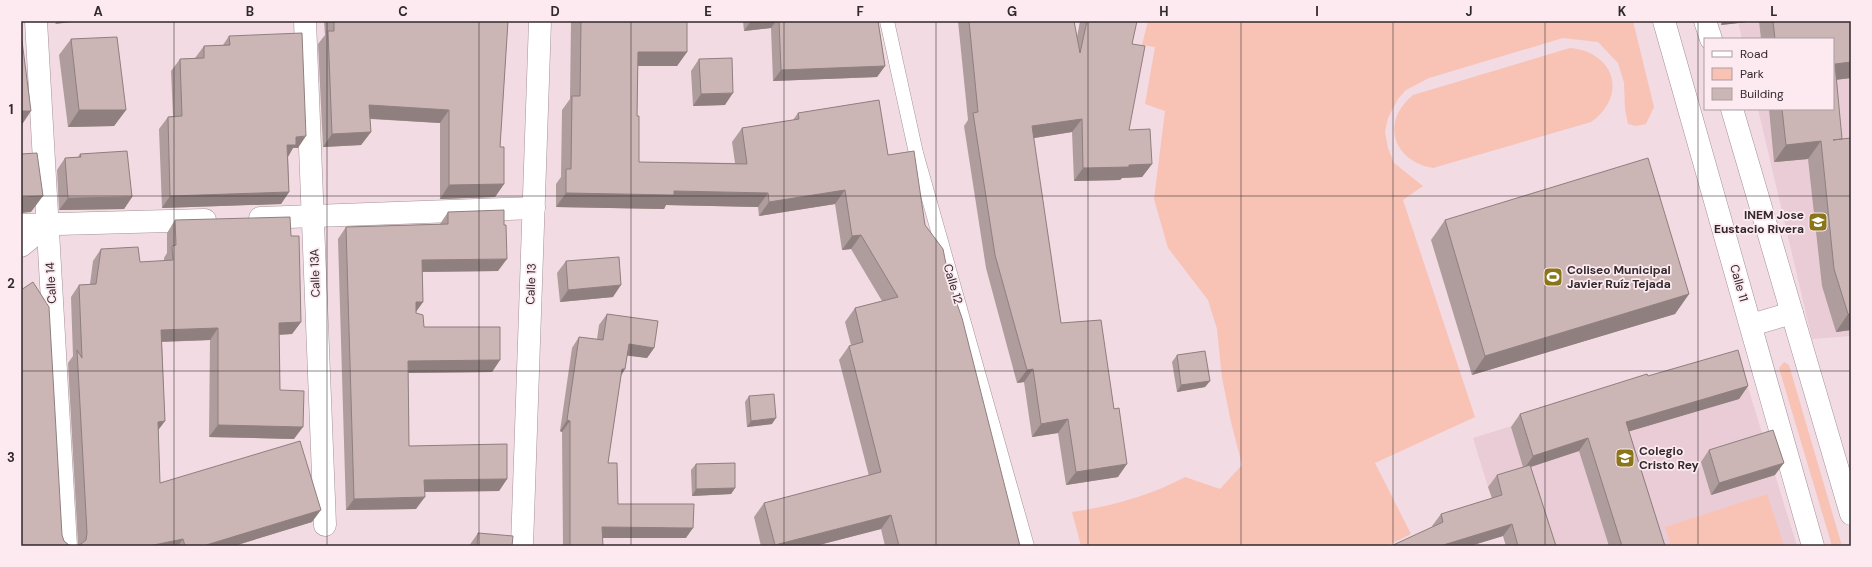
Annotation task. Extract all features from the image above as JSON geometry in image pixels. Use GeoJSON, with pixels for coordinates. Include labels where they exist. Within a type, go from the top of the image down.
{"type":"FeatureCollection","features":[{"type":"Feature","properties":{"kind":"street","name":"Calle 14"},"geometry":{"type":"LineString","coordinates":[[36,21],[66,546]]}},
{"type":"Feature","properties":{"kind":"street","name":"Calle 13A"},"geometry":{"type":"LineString","coordinates":[[305,21],[325,525]]}},
{"type":"Feature","properties":{"kind":"street","name":"Calle 13"},"geometry":{"type":"LineString","coordinates":[[522,546],[540,21]]}},
{"type":"Feature","properties":{"kind":"street","name":"Calle 11"},"geometry":{"type":"LineString","coordinates":[[1664,21],[1813,546]]}},
{"type":"Feature","properties":{"kind":"street"},"geometry":{"type":"LineString","coordinates":[[1706,21],[1711,38]]}},
{"type":"Feature","properties":{"kind":"street"},"geometry":{"type":"LineString","coordinates":[[1732,110],[1851,514]]}},
{"type":"Feature","properties":{"kind":"street"},"geometry":{"type":"LineString","coordinates":[[21,225],[534,208]]}},
{"type":"Feature","properties":{"kind":"street"},"geometry":{"type":"LineString","coordinates":[[21,246],[48,224]]}},
{"type":"Feature","properties":{"kind":"street"},"geometry":{"type":"LineString","coordinates":[[1751,325],[1792,313]]}},
{"type":"Feature","properties":{"kind":"lane","name":"Calle 12"},"geometry":{"type":"LineString","coordinates":[[887,21],[916,153],[1027,546]]}},
{"type":"Feature","properties":{"kind":"shaded area","name":"INEM Jose Eustacio Rivera"},"geometry":{"type":"Polygon","coordinates":[[[1738,21],[1851,21],[1851,336],[1812,339],[1758,110],[1834,110],[1834,38],[1742,38],[1738,21]]]}},
{"type":"Feature","properties":{"kind":"shaded area","name":"Colegio Cristo Rey"},"geometry":{"type":"Polygon","coordinates":[[[1738,355],[1797,546],[1506,546],[1473,438],[1738,355]]]}},
{"type":"Feature","properties":{"kind":"green space"},"geometry":{"type":"Polygon","coordinates":[[[1148,21],[1633,21],[1654,107],[1646,124],[1636,126],[1628,124],[1625,109],[1624,83],[1618,63],[1598,42],[1563,38],[1429,78],[1406,90],[1398,99],[1388,118],[1385,132],[1388,148],[1394,163],[1423,186],[1403,200],[1475,417],[1375,463],[1411,534],[1387,546],[1081,546],[1072,512],[1102,507],[1144,495],[1185,477],[1220,489],[1242,465],[1222,378],[1217,329],[1208,300],[1168,248],[1154,199],[1165,111],[1145,104],[1155,47],[1142,45],[1148,21]]]}},
{"type":"Feature","properties":{"kind":"green space"},"geometry":{"type":"Polygon","coordinates":[[[1570,48],[1585,51],[1597,58],[1606,66],[1611,77],[1612,88],[1610,100],[1603,112],[1591,122],[1433,168],[1419,164],[1408,157],[1400,149],[1394,128],[1397,117],[1403,106],[1413,95],[1570,48]]]}},
{"type":"Feature","properties":{"kind":"green space"},"geometry":{"type":"Polygon","coordinates":[[[1784,362],[1789,365],[1842,546],[1832,546],[1779,368],[1784,362]]]}},
{"type":"Feature","properties":{"kind":"green space"},"geometry":{"type":"Polygon","coordinates":[[[1767,494],[1784,546],[1671,546],[1665,527],[1767,494]]]}},
{"type":"Feature","properties":{"kind":"building"},"geometry":{"type":"Polygon","coordinates":[[[334,21],[508,21],[500,147],[504,147],[504,184],[449,185],[449,110],[369,105],[371,132],[332,134],[328,31],[334,31],[334,21]]]}},
{"type":"Feature","properties":{"kind":"building"},"geometry":{"type":"Polygon","coordinates":[[[581,21],[687,21],[687,52],[638,52],[637,116],[639,116],[639,162],[747,164],[742,128],[799,119],[798,113],[879,100],[888,155],[914,151],[925,225],[943,249],[950,284],[962,318],[1020,546],[899,546],[891,515],[775,545],[764,503],[881,472],[849,346],[863,342],[855,308],[898,297],[861,235],[852,236],[845,190],[769,202],[768,193],[674,191],[674,195],[566,193],[566,169],[571,169],[572,96],[580,96],[581,21]]]}},
{"type":"Feature","properties":{"kind":"building"},"geometry":{"type":"Polygon","coordinates":[[[779,21],[878,21],[885,66],[781,70],[779,21]]]}},
{"type":"Feature","properties":{"kind":"building"},"geometry":{"type":"Polygon","coordinates":[[[969,21],[1074,21],[1080,53],[1087,21],[1137,21],[1132,44],[1145,46],[1129,130],[1150,129],[1152,164],[1129,165],[1129,167],[1083,168],[1082,119],[1032,126],[1061,323],[1101,320],[1114,409],[1119,408],[1127,464],[1076,472],[1068,419],[1041,424],[1033,369],[1027,370],[995,255],[973,113],[978,112],[969,21]]]}},
{"type":"Feature","properties":{"kind":"building"},"geometry":{"type":"Polygon","coordinates":[[[1773,21],[1851,21],[1851,62],[1835,64],[1842,139],[1851,138],[1851,314],[1848,314],[1834,269],[1821,141],[1786,145],[1782,110],[1834,110],[1834,38],[1775,38],[1773,21]]]}},
{"type":"Feature","properties":{"kind":"building"},"geometry":{"type":"Polygon","coordinates":[[[21,33],[31,111],[21,111],[21,33]]]}},
{"type":"Feature","properties":{"kind":"building"},"geometry":{"type":"Polygon","coordinates":[[[302,33],[306,136],[296,137],[296,145],[287,145],[289,192],[170,196],[168,117],[182,116],[180,59],[204,58],[204,46],[230,45],[229,36],[302,33]]]}},
{"type":"Feature","properties":{"kind":"building"},"geometry":{"type":"Polygon","coordinates":[[[117,37],[126,110],[79,110],[71,39],[117,37]]]}},
{"type":"Feature","properties":{"kind":"building"},"geometry":{"type":"Polygon","coordinates":[[[732,58],[733,93],[701,94],[699,59],[732,58]]]}},
{"type":"Feature","properties":{"kind":"building"},"geometry":{"type":"Polygon","coordinates":[[[127,151],[132,197],[68,198],[65,158],[81,157],[80,154],[127,151]]]}},
{"type":"Feature","properties":{"kind":"building"},"geometry":{"type":"Polygon","coordinates":[[[37,153],[43,196],[21,197],[21,154],[37,153]]]}},
{"type":"Feature","properties":{"kind":"building","name":"Coliseo Municipal Javier Ruíz Tejada"},"geometry":{"type":"Polygon","coordinates":[[[1648,158],[1689,294],[1485,356],[1445,220],[1648,158]]]}},
{"type":"Feature","properties":{"kind":"building"},"geometry":{"type":"Polygon","coordinates":[[[504,210],[507,259],[422,260],[423,302],[416,302],[416,313],[423,315],[424,327],[500,327],[500,360],[408,361],[409,446],[507,444],[507,479],[424,480],[425,497],[354,499],[346,227],[448,224],[448,212],[504,210]]]}},
{"type":"Feature","properties":{"kind":"building"},"geometry":{"type":"Polygon","coordinates":[[[290,217],[291,236],[299,236],[301,322],[279,323],[280,390],[304,391],[303,427],[218,425],[218,328],[161,330],[165,421],[158,422],[160,483],[300,441],[321,510],[203,546],[185,546],[183,539],[149,546],[76,546],[86,540],[87,533],[77,350],[82,358],[79,285],[96,284],[101,249],[138,247],[140,262],[173,260],[172,246],[176,245],[175,220],[290,217]]]}},
{"type":"Feature","properties":{"kind":"building"},"geometry":{"type":"Polygon","coordinates":[[[619,257],[621,285],[568,290],[566,261],[619,257]]]}},
{"type":"Feature","properties":{"kind":"building"},"geometry":{"type":"Polygon","coordinates":[[[33,282],[49,307],[62,535],[64,541],[69,545],[74,546],[21,546],[21,290],[33,282]]]}},
{"type":"Feature","properties":{"kind":"building"},"geometry":{"type":"Polygon","coordinates":[[[607,314],[658,321],[654,348],[629,344],[625,369],[622,369],[608,463],[617,463],[618,504],[694,504],[693,528],[602,527],[603,546],[570,546],[570,421],[567,420],[579,337],[603,340],[607,314]]]}},
{"type":"Feature","properties":{"kind":"building"},"geometry":{"type":"Polygon","coordinates":[[[1738,350],[1748,386],[1626,422],[1665,546],[1622,546],[1588,438],[1533,456],[1520,414],[1647,374],[1648,376],[1738,350]]]}},
{"type":"Feature","properties":{"kind":"building"},"geometry":{"type":"Polygon","coordinates":[[[1205,351],[1210,381],[1181,385],[1177,355],[1205,351]]]}},
{"type":"Feature","properties":{"kind":"building"},"geometry":{"type":"Polygon","coordinates":[[[774,394],[776,418],[751,421],[749,396],[774,394]]]}},
{"type":"Feature","properties":{"kind":"building"},"geometry":{"type":"Polygon","coordinates":[[[1773,430],[1784,463],[1719,483],[1709,450],[1773,430]]]}},
{"type":"Feature","properties":{"kind":"building"},"geometry":{"type":"Polygon","coordinates":[[[735,463],[735,488],[696,489],[696,464],[735,463]]]}},
{"type":"Feature","properties":{"kind":"building"},"geometry":{"type":"Polygon","coordinates":[[[1530,465],[1556,546],[1518,546],[1512,524],[1440,546],[1391,546],[1443,522],[1441,514],[1502,495],[1497,475],[1530,465]]]}},
{"type":"Feature","properties":{"kind":"building"},"geometry":{"type":"Polygon","coordinates":[[[478,533],[513,536],[512,546],[477,546],[478,533]]]}},
{"type":"Feature","properties":{"kind":"place","name":"INEM Jose Eustacio Rivera"},"geometry":{"type":"Point","coordinates":[1818,222]}},
{"type":"Feature","properties":{"kind":"place","name":"Coliseo Municipal Javier Ruíz Tejada"},"geometry":{"type":"Point","coordinates":[1553,277]}},
{"type":"Feature","properties":{"kind":"place","name":"Colegio Cristo Rey"},"geometry":{"type":"Point","coordinates":[1625,458]}}]}
